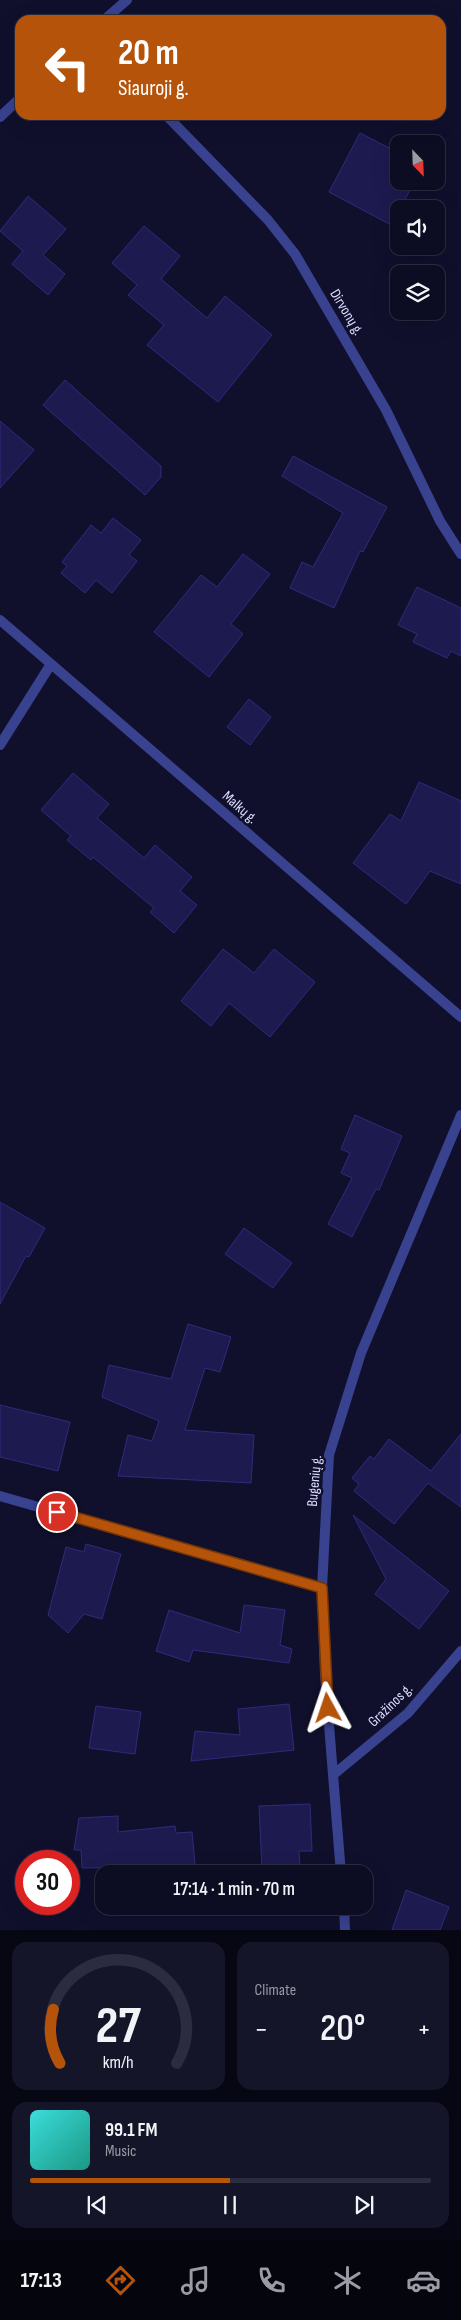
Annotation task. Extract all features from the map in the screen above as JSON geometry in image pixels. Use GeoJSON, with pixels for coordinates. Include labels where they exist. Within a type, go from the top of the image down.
{"type":"FeatureCollection","features":[{"type":"Feature","properties":{"kind":"street"},"geometry":{"type":"LineString","coordinates":[[110,15],[127,0]]}},
{"type":"Feature","properties":{"kind":"street"},"geometry":{"type":"LineString","coordinates":[[0,117],[15,103]]}},
{"type":"Feature","properties":{"kind":"street","name":"Dirvonų g."},"geometry":{"type":"LineString","coordinates":[[171,120],[268,220],[295,254],[386,410],[440,521],[461,554]]}},
{"type":"Feature","properties":{"kind":"street","name":"Malkų g."},"geometry":{"type":"LineString","coordinates":[[0,620],[461,1017]]}},
{"type":"Feature","properties":{"kind":"street"},"geometry":{"type":"LineString","coordinates":[[0,745],[51,664]]}},
{"type":"Feature","properties":{"kind":"street","name":"Bugenių g."},"geometry":{"type":"LineString","coordinates":[[340,1865],[325,1675],[322,1588],[329,1455],[361,1352],[461,1115]]}},
{"type":"Feature","properties":{"kind":"street"},"geometry":{"type":"LineString","coordinates":[[0,1496],[322,1588]]}},
{"type":"Feature","properties":{"kind":"street","name":"Gražinos g."},"geometry":{"type":"LineString","coordinates":[[333,1775],[408,1713],[461,1650]]}},
{"type":"Feature","properties":{"kind":"street"},"geometry":{"type":"LineString","coordinates":[[344,1915],[345,1930]]}},
{"type":"Feature","properties":{"kind":"building"},"geometry":{"type":"Polygon","coordinates":[[[360,133],[390,148],[390,190],[410,190],[405,200],[390,200],[390,224],[329,192],[360,133]]]}},
{"type":"Feature","properties":{"kind":"building"},"geometry":{"type":"Polygon","coordinates":[[[28,196],[66,229],[43,255],[65,274],[48,295],[12,264],[23,251],[0,231],[28,196]]]}},
{"type":"Feature","properties":{"kind":"building"},"geometry":{"type":"Polygon","coordinates":[[[144,226],[180,256],[161,279],[207,318],[225,296],[272,335],[218,402],[147,345],[164,325],[128,295],[137,285],[112,263],[144,226]]]}},
{"type":"Feature","properties":{"kind":"building"},"geometry":{"type":"Polygon","coordinates":[[[65,380],[161,466],[161,477],[145,495],[43,405],[65,380]]]}},
{"type":"Feature","properties":{"kind":"building"},"geometry":{"type":"Polygon","coordinates":[[[0,421],[34,450],[0,488],[0,421]]]}},
{"type":"Feature","properties":{"kind":"building"},"geometry":{"type":"Polygon","coordinates":[[[293,456],[387,507],[363,552],[360,551],[334,608],[290,588],[302,562],[313,567],[343,513],[282,476],[293,456]]]}},
{"type":"Feature","properties":{"kind":"building"},"geometry":{"type":"Polygon","coordinates":[[[113,518],[141,540],[129,555],[137,561],[112,593],[96,580],[85,593],[61,573],[67,566],[62,562],[91,525],[101,533],[113,518]]]}},
{"type":"Feature","properties":{"kind":"building"},"geometry":{"type":"Polygon","coordinates":[[[243,554],[270,574],[231,624],[243,634],[209,677],[154,632],[201,575],[217,587],[243,554]]]}},
{"type":"Feature","properties":{"kind":"building"},"geometry":{"type":"Polygon","coordinates":[[[417,587],[461,608],[461,656],[451,651],[447,658],[413,642],[417,634],[398,625],[417,587]]]}},
{"type":"Feature","properties":{"kind":"building"},"geometry":{"type":"Polygon","coordinates":[[[249,699],[271,717],[250,745],[227,727],[249,699]]]}},
{"type":"Feature","properties":{"kind":"building"},"geometry":{"type":"Polygon","coordinates":[[[73,773],[109,804],[97,818],[144,858],[155,845],[192,877],[180,891],[197,905],[174,933],[150,912],[154,908],[93,857],[91,860],[67,840],[71,836],[41,810],[73,773]]]}},
{"type":"Feature","properties":{"kind":"building"},"geometry":{"type":"Polygon","coordinates":[[[419,782],[461,801],[461,884],[430,871],[406,904],[353,863],[390,814],[401,821],[419,782]]]}},
{"type":"Feature","properties":{"kind":"building"},"geometry":{"type":"Polygon","coordinates":[[[223,949],[254,973],[274,949],[315,982],[270,1037],[229,1003],[211,1026],[181,1001],[223,949]]]}},
{"type":"Feature","properties":{"kind":"building"},"geometry":{"type":"Polygon","coordinates":[[[355,1115],[402,1136],[379,1190],[376,1189],[352,1237],[328,1224],[352,1178],[341,1173],[350,1153],[341,1149],[355,1115]]]}},
{"type":"Feature","properties":{"kind":"building"},"geometry":{"type":"Polygon","coordinates":[[[0,1202],[45,1228],[29,1257],[26,1256],[0,1304],[0,1202]]]}},
{"type":"Feature","properties":{"kind":"building"},"geometry":{"type":"Polygon","coordinates":[[[244,1228],[292,1263],[273,1288],[225,1254],[244,1228]]]}},
{"type":"Feature","properties":{"kind":"building"},"geometry":{"type":"Polygon","coordinates":[[[188,1324],[231,1337],[220,1372],[205,1368],[185,1430],[254,1435],[251,1483],[118,1476],[128,1435],[152,1441],[159,1421],[102,1397],[109,1365],[171,1379],[188,1324]]]}},
{"type":"Feature","properties":{"kind":"building"},"geometry":{"type":"Polygon","coordinates":[[[0,1405],[70,1422],[58,1471],[0,1457],[0,1405]]]}},
{"type":"Feature","properties":{"kind":"building"},"geometry":{"type":"Polygon","coordinates":[[[461,1434],[461,1507],[428,1483],[394,1524],[354,1491],[359,1484],[352,1478],[370,1456],[374,1459],[389,1439],[431,1471],[461,1434]]]}},
{"type":"Feature","properties":{"kind":"building"},"geometry":{"type":"Polygon","coordinates":[[[353,1515],[449,1591],[419,1629],[375,1594],[386,1579],[353,1515]]]}},
{"type":"Feature","properties":{"kind":"building"},"geometry":{"type":"Polygon","coordinates":[[[86,1544],[121,1554],[102,1619],[84,1614],[68,1633],[48,1615],[66,1547],[84,1552],[86,1544]]]}},
{"type":"Feature","properties":{"kind":"building"},"geometry":{"type":"Polygon","coordinates":[[[244,1605],[285,1610],[280,1645],[292,1649],[289,1663],[193,1650],[189,1662],[156,1651],[169,1610],[240,1633],[244,1605]]]}},
{"type":"Feature","properties":{"kind":"building"},"geometry":{"type":"Polygon","coordinates":[[[289,1704],[294,1750],[191,1761],[195,1731],[240,1735],[238,1709],[289,1704]]]}},
{"type":"Feature","properties":{"kind":"building"},"geometry":{"type":"Polygon","coordinates":[[[96,1706],[141,1712],[135,1754],[89,1748],[96,1706]]]}},
{"type":"Feature","properties":{"kind":"building"},"geometry":{"type":"Polygon","coordinates":[[[310,1804],[312,1851],[299,1851],[300,1865],[262,1865],[259,1806],[310,1804]]]}},
{"type":"Feature","properties":{"kind":"building"},"geometry":{"type":"Polygon","coordinates":[[[118,1816],[118,1832],[175,1826],[176,1833],[192,1832],[195,1865],[95,1865],[95,1868],[82,1868],[81,1850],[74,1850],[79,1818],[118,1816]]]}},
{"type":"Feature","properties":{"kind":"building"},"geometry":{"type":"Polygon","coordinates":[[[406,1890],[449,1907],[440,1930],[392,1930],[406,1890]]]}},
{"type":"Feature","properties":{"kind":"route"},"geometry":{"type":"LineString","coordinates":[[57,1512],[322,1588],[328,1708]]}}]}
